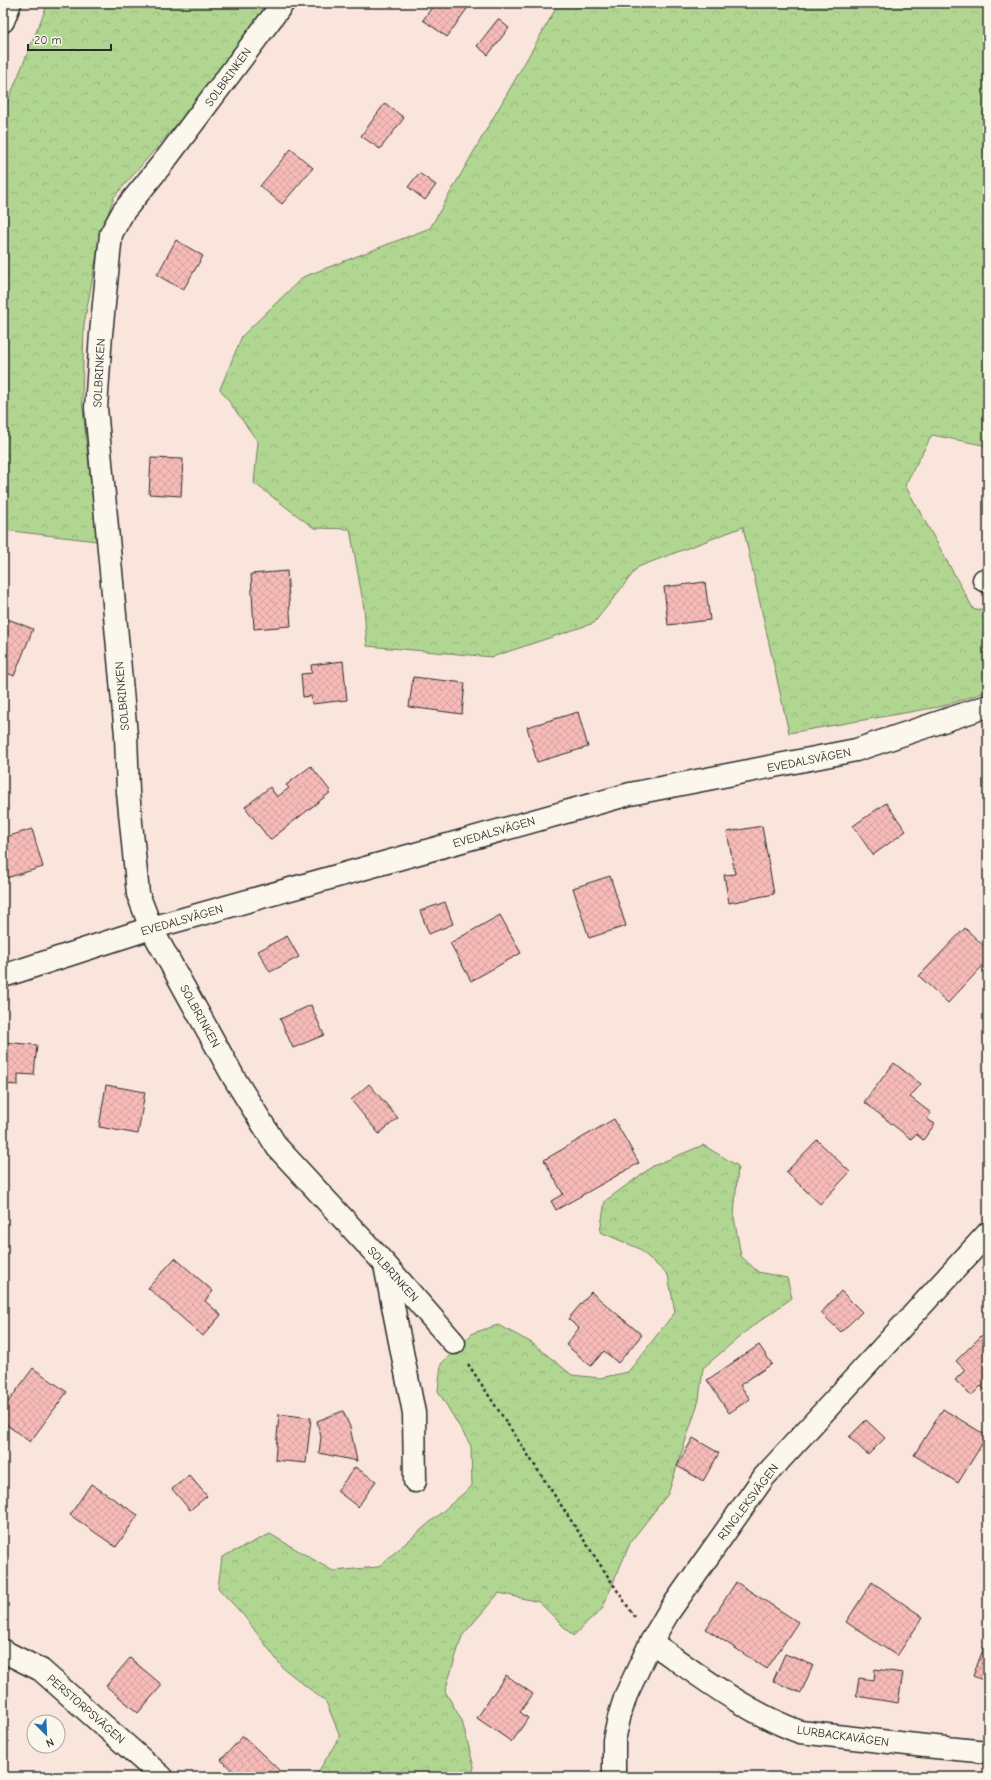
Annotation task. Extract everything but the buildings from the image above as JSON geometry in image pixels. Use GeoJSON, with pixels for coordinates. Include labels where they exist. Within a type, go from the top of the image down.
{"type":"FeatureCollection","features":[{"type":"Feature","properties":{"kind":"main road"},"geometry":{"type":"LineString","coordinates":[[3,21],[10,3]]}},
{"type":"Feature","properties":{"kind":"main road","name":"SOLBRINKEN"},"geometry":{"type":"LineString","coordinates":[[283,3],[198,118],[123,212],[111,234],[101,334],[96,408],[126,735],[128,792],[138,894],[151,928],[234,1078],[277,1147],[385,1264],[454,1344]]}},
{"type":"Feature","properties":{"kind":"main road","name":"EVEDALSVÄGEN"},"geometry":{"type":"LineString","coordinates":[[3,976],[151,928],[630,794],[856,750],[988,706]]}},
{"type":"Feature","properties":{"kind":"main road","name":"RINGLEKSVÄGEN"},"geometry":{"type":"LineString","coordinates":[[614,1777],[614,1740],[626,1695],[651,1642],[668,1613],[764,1477],[988,1233]]}},
{"type":"Feature","properties":{"kind":"main road"},"geometry":{"type":"LineString","coordinates":[[385,1264],[414,1413],[415,1481]]}},
{"type":"Feature","properties":{"kind":"main road","name":"LURBACKAVÄGEN"},"geometry":{"type":"LineString","coordinates":[[651,1642],[743,1706],[783,1726],[800,1732],[988,1752]]}},
{"type":"Feature","properties":{"kind":"main road","name":"PERSTORPSVÄGEN"},"geometry":{"type":"LineString","coordinates":[[3,1651],[41,1670],[162,1777]]}},
{"type":"Feature","properties":{"kind":"path"},"geometry":{"type":"LineString","coordinates":[[454,1344],[651,1642]]}},
{"type":"Feature","properties":{"kind":"green space"},"geometry":{"type":"Polygon","coordinates":[[[48,3],[271,3],[183,117],[114,197],[101,233],[84,324],[82,400],[97,541],[3,530],[3,113],[48,3]]]}},
{"type":"Feature","properties":{"kind":"green space"},"geometry":{"type":"Polygon","coordinates":[[[559,3],[988,3],[988,446],[932,435],[905,485],[974,610],[988,608],[988,691],[944,706],[789,733],[743,527],[638,567],[594,623],[492,657],[367,646],[364,608],[350,529],[314,528],[254,483],[258,442],[220,389],[242,336],[303,277],[430,228],[559,3]]]}},
{"type":"Feature","properties":{"kind":"green space"},"geometry":{"type":"Polygon","coordinates":[[[703,1145],[738,1166],[734,1217],[741,1256],[758,1272],[787,1278],[792,1298],[750,1328],[703,1368],[699,1400],[668,1494],[631,1541],[602,1609],[573,1636],[539,1602],[499,1593],[462,1636],[445,1691],[462,1721],[474,1767],[471,1777],[315,1777],[340,1736],[326,1702],[283,1668],[244,1616],[218,1588],[222,1557],[270,1534],[333,1571],[378,1567],[472,1486],[471,1446],[438,1391],[441,1364],[473,1333],[498,1325],[532,1343],[572,1375],[600,1378],[628,1372],[675,1312],[668,1275],[638,1248],[600,1232],[605,1201],[653,1166],[703,1145]]]}}]}
